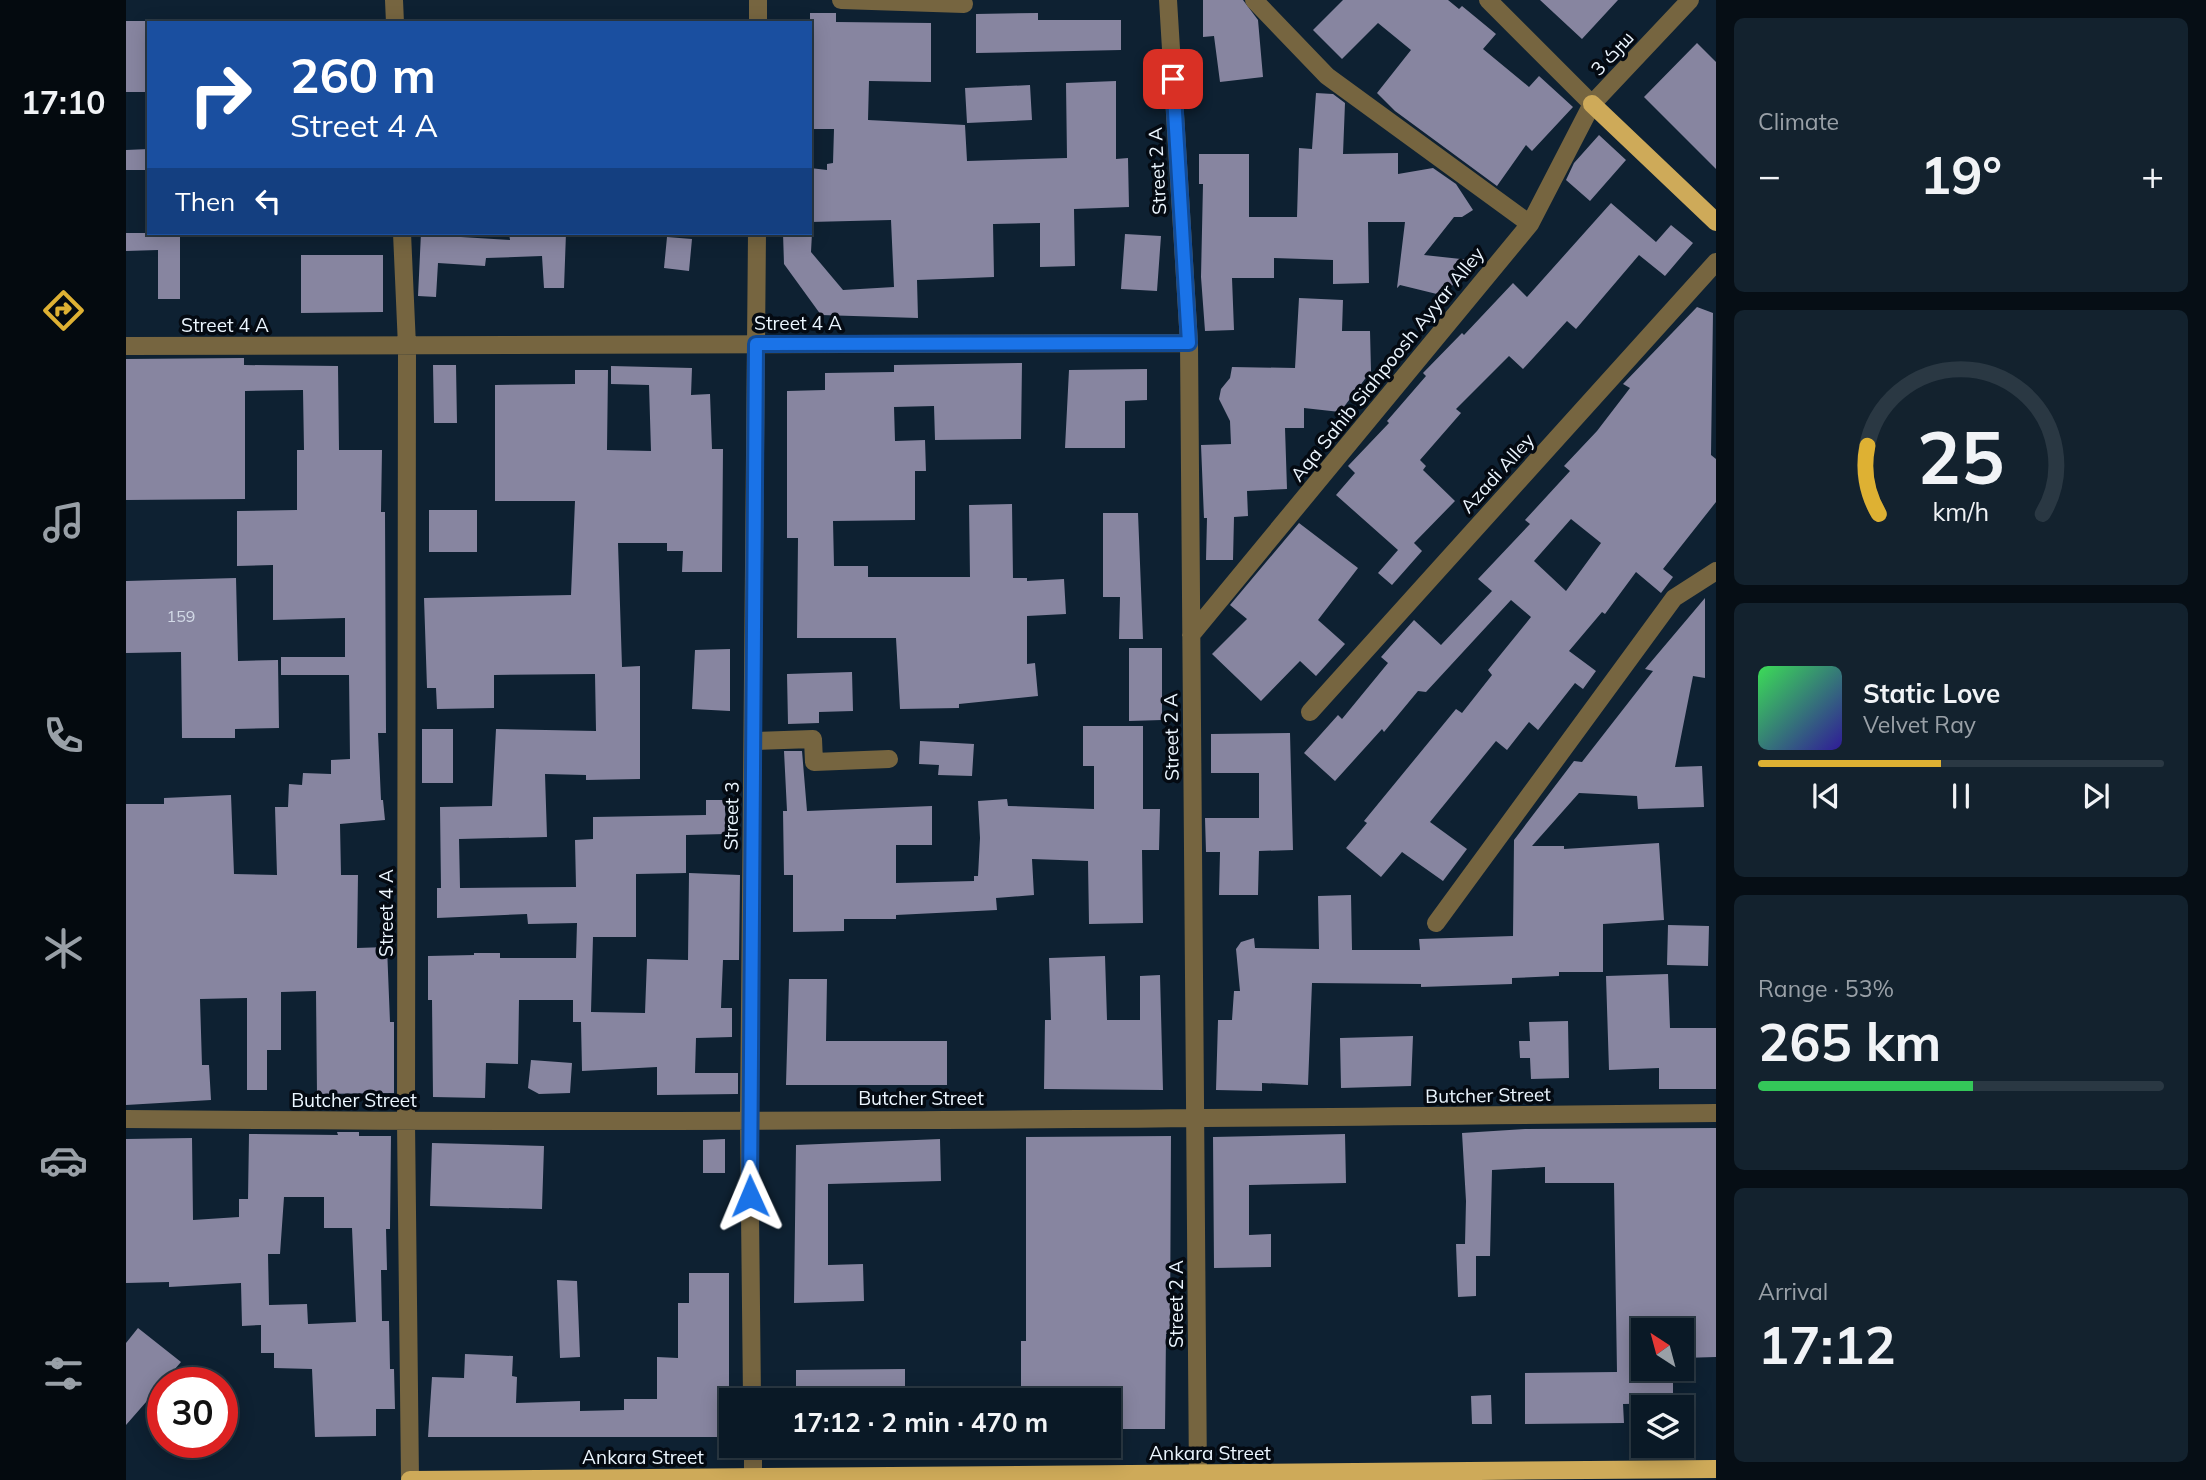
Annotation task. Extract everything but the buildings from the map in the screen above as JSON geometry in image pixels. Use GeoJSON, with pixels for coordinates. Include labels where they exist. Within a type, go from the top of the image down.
{"type":"FeatureCollection","features":[{"type":"Feature","properties":{"kind":"main road"},"geometry":{"type":"LineString","coordinates":[[1592,104],[1716,222]]}},
{"type":"Feature","properties":{"kind":"main road","name":"Ankara Street"},"geometry":{"type":"LineString","coordinates":[[410,1480],[1198,1477],[1716,1469]]}},
{"type":"Feature","properties":{"kind":"street"},"geometry":{"type":"LineString","coordinates":[[394,0],[395,21]]}},
{"type":"Feature","properties":{"kind":"street"},"geometry":{"type":"LineString","coordinates":[[758,0],[758,21]]}},
{"type":"Feature","properties":{"kind":"street"},"geometry":{"type":"LineString","coordinates":[[841,0],[964,4]]}},
{"type":"Feature","properties":{"kind":"street","name":"Street 2 A"},"geometry":{"type":"LineString","coordinates":[[1168,0],[1189,343],[1198,1477]]}},
{"type":"Feature","properties":{"kind":"street"},"geometry":{"type":"LineString","coordinates":[[1254,0],[1327,76],[1530,224]]}},
{"type":"Feature","properties":{"kind":"street"},"geometry":{"type":"LineString","coordinates":[[1488,0],[1592,104]]}},
{"type":"Feature","properties":{"kind":"street","name":"سرک 3"},"geometry":{"type":"LineString","coordinates":[[1592,104],[1690,0]]}},
{"type":"Feature","properties":{"kind":"street","name":"Aqa Sahib Siahpoosh Ayyar Alley"},"geometry":{"type":"LineString","coordinates":[[1191,635],[1530,224],[1592,104]]}},
{"type":"Feature","properties":{"kind":"street","name":"Street 4 A"},"geometry":{"type":"LineString","coordinates":[[402,235],[407,345],[406,1122],[410,1480]]}},
{"type":"Feature","properties":{"kind":"street","name":"Street 3"},"geometry":{"type":"LineString","coordinates":[[752,1388],[749,1119],[757,235]]}},
{"type":"Feature","properties":{"kind":"street","name":"Azadi Alley"},"geometry":{"type":"LineString","coordinates":[[1310,712],[1716,262]]}},
{"type":"Feature","properties":{"kind":"street","name":"Street 4 A"},"geometry":{"type":"LineString","coordinates":[[126,346],[1189,343]]}},
{"type":"Feature","properties":{"kind":"street"},"geometry":{"type":"LineString","coordinates":[[1436,923],[1674,598],[1716,571]]}},
{"type":"Feature","properties":{"kind":"street"},"geometry":{"type":"LineString","coordinates":[[753,741],[813,739],[814,762],[889,759]]}},
{"type":"Feature","properties":{"kind":"street","name":"Butcher Street"},"geometry":{"type":"LineString","coordinates":[[126,1119],[406,1122],[1195,1119],[1716,1113]]}},
{"type":"Feature","properties":{"kind":"street"},"geometry":{"type":"LineString","coordinates":[[758,1458],[765,1478]]}},
{"type":"Feature","properties":{"kind":"route"},"geometry":{"type":"LineString","coordinates":[[750,1196],[756,344],[1189,343],[1173,79]]}}]}
